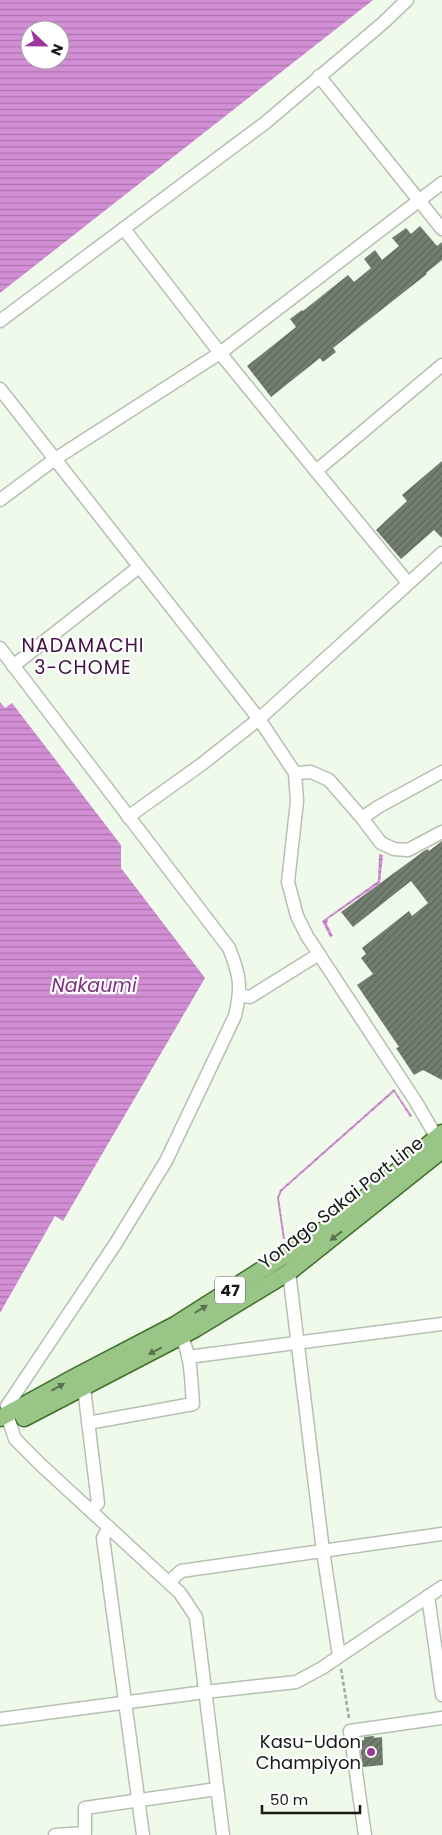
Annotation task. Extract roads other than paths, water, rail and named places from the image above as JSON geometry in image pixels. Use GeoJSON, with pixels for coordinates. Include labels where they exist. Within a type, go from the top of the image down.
{"type":"FeatureCollection","features":[{"type":"Feature","properties":{"kind":"main road","name":"Yonago Sakai Port Line"},"geometry":{"type":"LineString","coordinates":[[4,1422],[84,1388],[180,1337],[289,1272],[441,1145]]}},
{"type":"Feature","properties":{"kind":"main road","name":"Yonago Sakai Port Line"},"geometry":{"type":"LineString","coordinates":[[4,1422],[77,1376],[175,1325],[282,1258],[330,1226],[380,1186],[441,1145]]}},
{"type":"Feature","properties":{"kind":"street"},"geometry":{"type":"LineString","coordinates":[[0,322],[265,123],[318,76],[383,23],[407,0]]}},
{"type":"Feature","properties":{"kind":"street"},"geometry":{"type":"LineString","coordinates":[[318,76],[442,229]]}},
{"type":"Feature","properties":{"kind":"street"},"geometry":{"type":"LineString","coordinates":[[0,500],[55,459],[220,353],[442,183]]}},
{"type":"Feature","properties":{"kind":"street"},"geometry":{"type":"LineString","coordinates":[[124,229],[220,353],[408,583]]}},
{"type":"Feature","properties":{"kind":"street"},"geometry":{"type":"LineString","coordinates":[[316,471],[442,365]]}},
{"type":"Feature","properties":{"kind":"street"},"geometry":{"type":"LineString","coordinates":[[0,389],[259,718],[295,773],[296,801],[288,882],[297,916],[319,954],[416,1102],[441,1145]]}},
{"type":"Feature","properties":{"kind":"street"},"geometry":{"type":"LineString","coordinates":[[128,817],[202,764],[259,718],[442,553]]}},
{"type":"Feature","properties":{"kind":"street"},"geometry":{"type":"LineString","coordinates":[[13,666],[139,567]]}},
{"type":"Feature","properties":{"kind":"street"},"geometry":{"type":"LineString","coordinates":[[0,648],[229,948],[238,970],[240,995],[235,1016],[166,1161],[120,1236],[7,1406],[4,1422],[15,1439],[41,1465],[180,1593],[196,1617],[223,1835]]}},
{"type":"Feature","properties":{"kind":"street"},"geometry":{"type":"LineString","coordinates":[[295,773],[312,772],[329,780],[381,843],[394,848],[408,850],[442,832]]}},
{"type":"Feature","properties":{"kind":"street"},"geometry":{"type":"LineString","coordinates":[[362,818],[378,807],[442,772]]}},
{"type":"Feature","properties":{"kind":"street"},"geometry":{"type":"LineString","coordinates":[[240,995],[250,997],[319,954]]}},
{"type":"Feature","properties":{"kind":"street"},"geometry":{"type":"LineString","coordinates":[[289,1272],[323,1551],[339,1656]]}},
{"type":"Feature","properties":{"kind":"street"},"geometry":{"type":"LineString","coordinates":[[188,1357],[442,1324]]}},
{"type":"Feature","properties":{"kind":"street"},"geometry":{"type":"LineString","coordinates":[[88,1423],[193,1404],[188,1357],[185,1345],[180,1337]]}},
{"type":"Feature","properties":{"kind":"street"},"geometry":{"type":"LineString","coordinates":[[84,1388],[98,1503],[91,1510]]}},
{"type":"Feature","properties":{"kind":"street"},"geometry":{"type":"LineString","coordinates":[[110,1527],[103,1538],[143,1835]]}},
{"type":"Feature","properties":{"kind":"street"},"geometry":{"type":"LineString","coordinates":[[169,1582],[181,1571],[442,1534]]}},
{"type":"Feature","properties":{"kind":"street"},"geometry":{"type":"LineString","coordinates":[[0,1719],[296,1682],[322,1668],[442,1587]]}},
{"type":"Feature","properties":{"kind":"street"},"geometry":{"type":"LineString","coordinates":[[428,1596],[442,1696]]}},
{"type":"Feature","properties":{"kind":"street"},"geometry":{"type":"LineString","coordinates":[[365,1835],[350,1731],[442,1718]]}},
{"type":"Feature","properties":{"kind":"street"},"geometry":{"type":"LineString","coordinates":[[54,1835],[85,1833],[85,1808],[217,1789]]}},
{"type":"Feature","properties":{"kind":"water"},"geometry":{"type":"Polygon","coordinates":[[[0,0],[373,0],[0,293],[0,0]]]}},
{"type":"Feature","properties":{"kind":"water","name":"Nakaumi"},"geometry":{"type":"Polygon","coordinates":[[[0,702],[5,708],[12,703],[121,845],[121,868],[205,978],[63,1221],[55,1216],[0,1313],[0,702]]]}},
{"type":"Feature","properties":{"kind":"water"},"geometry":{"type":"Polygon","coordinates":[[[379,854],[383,855],[380,883],[328,919],[327,924],[333,936],[330,937],[322,921],[378,881],[379,854]]]}},
{"type":"Feature","properties":{"kind":"water"},"geometry":{"type":"Polygon","coordinates":[[[394,1089],[412,1116],[410,1117],[394,1092],[282,1191],[279,1198],[285,1239],[283,1239],[277,1198],[280,1190],[394,1089]]]}},
{"type":"Feature","properties":{"kind":"place","name":"Kasu-Udon Chaｍpiyon"},"geometry":{"type":"Point","coordinates":[371,1752]}},
{"type":"Feature","properties":{"kind":"district","name":"NADAMACHI 3-CHOME"},"geometry":{"type":"Point","coordinates":[83,656]}}]}
